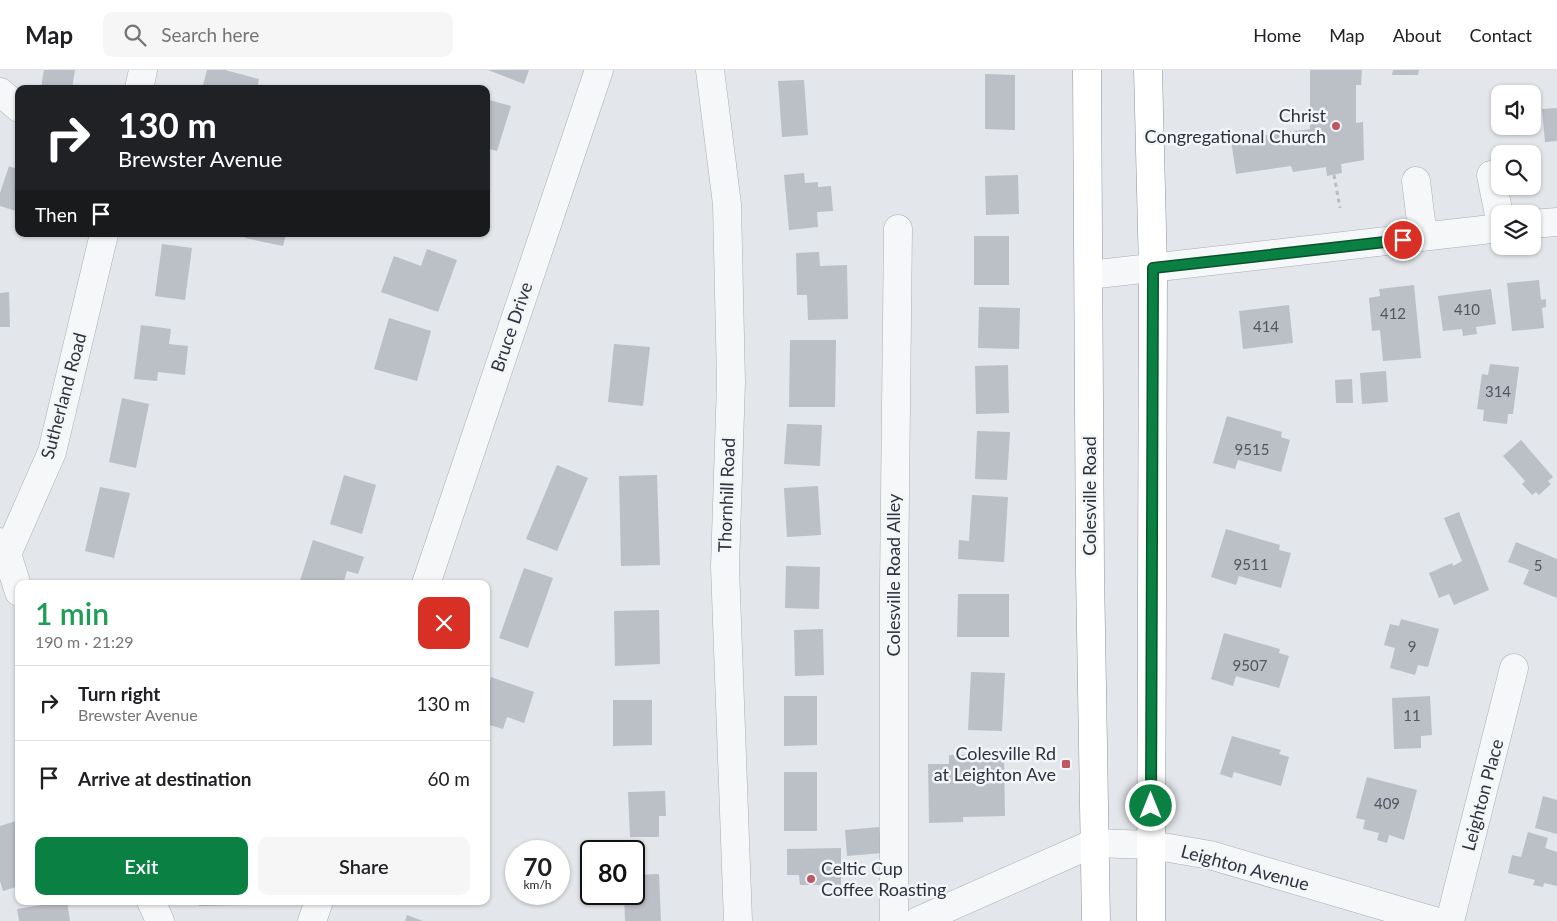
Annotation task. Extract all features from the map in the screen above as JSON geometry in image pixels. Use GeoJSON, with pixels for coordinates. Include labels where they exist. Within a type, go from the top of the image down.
{"type":"FeatureCollection","features":[{"type":"Feature","properties":{"kind":"highway","name":"Colesville Road"},"geometry":{"type":"LineString","coordinates":[[1087,70],[1090,572],[1096,921]]}},
{"type":"Feature","properties":{"kind":"highway"},"geometry":{"type":"LineString","coordinates":[[1148,70],[1153,268],[1151,921]]}},
{"type":"Feature","properties":{"kind":"street"},"geometry":{"type":"LineString","coordinates":[[140,85],[143,70]]}},
{"type":"Feature","properties":{"kind":"street","name":"Bruce Drive"},"geometry":{"type":"LineString","coordinates":[[427,580],[599,70]]}},
{"type":"Feature","properties":{"kind":"street","name":"Thornhill Road"},"geometry":{"type":"LineString","coordinates":[[710,70],[727,204],[731,382],[724,567],[738,921]]}},
{"type":"Feature","properties":{"kind":"street"},"geometry":{"type":"LineString","coordinates":[[0,92],[15,105]]}},
{"type":"Feature","properties":{"kind":"street"},"geometry":{"type":"LineString","coordinates":[[1416,181],[1423,237]]}},
{"type":"Feature","properties":{"kind":"street"},"geometry":{"type":"LineString","coordinates":[[1541,223],[1557,222]]}},
{"type":"Feature","properties":{"kind":"street","name":"Colesville Road Alley"},"geometry":{"type":"LineString","coordinates":[[894,921],[894,575],[898,229]]}},
{"type":"Feature","properties":{"kind":"street"},"geometry":{"type":"LineString","coordinates":[[1089,275],[1491,229]]}},
{"type":"Feature","properties":{"kind":"street","name":"Sutherland Road"},"geometry":{"type":"LineString","coordinates":[[4,548],[52,452],[103,237]]}},
{"type":"Feature","properties":{"kind":"street"},"geometry":{"type":"LineString","coordinates":[[4,548],[15,580]]}},
{"type":"Feature","properties":{"kind":"street","name":"Leighton Place"},"geometry":{"type":"LineString","coordinates":[[1450,921],[1514,668]]}},
{"type":"Feature","properties":{"kind":"street","name":"Leighton Avenue"},"geometry":{"type":"LineString","coordinates":[[918,921],[1094,843],[1151,845],[1210,855],[1434,921]]}},
{"type":"Feature","properties":{"kind":"street"},"geometry":{"type":"LineString","coordinates":[[153,905],[160,921]]}},
{"type":"Feature","properties":{"kind":"street"},"geometry":{"type":"LineString","coordinates":[[312,921],[318,905]]}},
{"type":"Feature","properties":{"kind":"path"},"geometry":{"type":"LineString","coordinates":[[1334,175],[1340,208]]}},
{"type":"Feature","properties":{"kind":"building"},"geometry":{"type":"Polygon","coordinates":[[[44,70],[75,70],[73,85],[42,85],[44,70]]]}},
{"type":"Feature","properties":{"kind":"building"},"geometry":{"type":"Polygon","coordinates":[[[207,70],[225,70],[259,79],[258,85],[203,85],[207,70]]]}},
{"type":"Feature","properties":{"kind":"building"},"geometry":{"type":"Polygon","coordinates":[[[488,70],[529,70],[524,84],[488,70]]]}},
{"type":"Feature","properties":{"kind":"building","name":"Christ Congregational Church"},"geometry":{"type":"Polygon","coordinates":[[[1310,70],[1362,70],[1361,85],[1356,85],[1356,123],[1363,122],[1364,160],[1341,164],[1342,173],[1327,176],[1326,167],[1293,172],[1291,166],[1236,174],[1231,140],[1310,129],[1310,70]]]}},
{"type":"Feature","properties":{"kind":"building"},"geometry":{"type":"Polygon","coordinates":[[[1393,70],[1419,70],[1418,75],[1392,75],[1393,70]]]}},
{"type":"Feature","properties":{"kind":"building"},"geometry":{"type":"Polygon","coordinates":[[[985,74],[1015,75],[1015,130],[985,129],[985,74]]]}},
{"type":"Feature","properties":{"kind":"building"},"geometry":{"type":"Polygon","coordinates":[[[804,80],[808,135],[782,137],[778,81],[804,80]]]}},
{"type":"Feature","properties":{"kind":"building"},"geometry":{"type":"Polygon","coordinates":[[[490,100],[511,106],[497,151],[490,149],[490,100]]]}},
{"type":"Feature","properties":{"kind":"building"},"geometry":{"type":"Polygon","coordinates":[[[1557,108],[1557,141],[1545,142],[1542,109],[1557,108]]]}},
{"type":"Feature","properties":{"kind":"building"},"geometry":{"type":"Polygon","coordinates":[[[9,166],[15,168],[15,211],[0,206],[0,193],[9,166]]]}},
{"type":"Feature","properties":{"kind":"building"},"geometry":{"type":"Polygon","coordinates":[[[804,173],[805,183],[818,182],[818,187],[831,186],[833,211],[817,212],[818,227],[789,230],[784,175],[804,173]]]}},
{"type":"Feature","properties":{"kind":"building"},"geometry":{"type":"Polygon","coordinates":[[[1018,175],[1019,214],[986,215],[985,176],[1018,175]]]}},
{"type":"Feature","properties":{"kind":"building"},"geometry":{"type":"Polygon","coordinates":[[[974,236],[1009,236],[1009,285],[974,285],[974,236]]]}},
{"type":"Feature","properties":{"kind":"building"},"geometry":{"type":"Polygon","coordinates":[[[245,237],[285,237],[283,246],[245,237]]]}},
{"type":"Feature","properties":{"kind":"building"},"geometry":{"type":"Polygon","coordinates":[[[162,244],[192,248],[185,300],[155,296],[162,244]]]}},
{"type":"Feature","properties":{"kind":"building"},"geometry":{"type":"Polygon","coordinates":[[[427,249],[457,260],[438,312],[381,292],[394,256],[421,266],[427,249]]]}},
{"type":"Feature","properties":{"kind":"building"},"geometry":{"type":"Polygon","coordinates":[[[819,252],[820,266],[847,265],[848,319],[808,320],[807,295],[797,295],[796,253],[819,252]]]}},
{"type":"Feature","properties":{"kind":"building"},"geometry":{"type":"Polygon","coordinates":[[[1539,280],[1541,300],[1546,299],[1546,307],[1542,308],[1544,328],[1512,331],[1507,283],[1539,280]]]}},
{"type":"Feature","properties":{"kind":"building"},"geometry":{"type":"Polygon","coordinates":[[[1414,285],[1421,358],[1383,361],[1380,330],[1372,331],[1369,298],[1380,296],[1379,289],[1414,285]]]}},
{"type":"Feature","properties":{"kind":"building"},"geometry":{"type":"Polygon","coordinates":[[[1491,289],[1496,324],[1476,327],[1477,334],[1463,336],[1462,329],[1443,331],[1438,296],[1491,289]]]}},
{"type":"Feature","properties":{"kind":"building"},"geometry":{"type":"Polygon","coordinates":[[[9,292],[10,327],[0,327],[0,293],[9,292]]]}},
{"type":"Feature","properties":{"kind":"building"},"geometry":{"type":"Polygon","coordinates":[[[1289,305],[1293,343],[1243,349],[1239,311],[1289,305]]]}},
{"type":"Feature","properties":{"kind":"building"},"geometry":{"type":"Polygon","coordinates":[[[979,307],[1020,308],[1019,349],[978,348],[979,307]]]}},
{"type":"Feature","properties":{"kind":"building"},"geometry":{"type":"Polygon","coordinates":[[[389,318],[431,331],[417,381],[374,369],[389,318]]]}},
{"type":"Feature","properties":{"kind":"building"},"geometry":{"type":"Polygon","coordinates":[[[141,325],[171,329],[169,344],[188,346],[185,375],[158,372],[157,381],[134,379],[141,325]]]}},
{"type":"Feature","properties":{"kind":"building"},"geometry":{"type":"Polygon","coordinates":[[[790,340],[836,340],[835,407],[789,407],[790,340]]]}},
{"type":"Feature","properties":{"kind":"building"},"geometry":{"type":"Polygon","coordinates":[[[614,344],[650,347],[643,406],[608,402],[614,344]]]}},
{"type":"Feature","properties":{"kind":"building"},"geometry":{"type":"Polygon","coordinates":[[[1490,364],[1519,367],[1513,414],[1508,414],[1507,424],[1483,421],[1484,410],[1477,409],[1482,374],[1488,375],[1490,364]]]}},
{"type":"Feature","properties":{"kind":"building"},"geometry":{"type":"Polygon","coordinates":[[[1008,365],[1009,413],[976,414],[975,366],[1008,365]]]}},
{"type":"Feature","properties":{"kind":"building"},"geometry":{"type":"Polygon","coordinates":[[[1386,371],[1388,402],[1362,404],[1360,373],[1386,371]]]}},
{"type":"Feature","properties":{"kind":"building"},"geometry":{"type":"Polygon","coordinates":[[[1352,379],[1353,403],[1336,403],[1335,380],[1352,379]]]}},
{"type":"Feature","properties":{"kind":"building"},"geometry":{"type":"Polygon","coordinates":[[[122,398],[149,404],[136,468],[109,462],[122,398]]]}},
{"type":"Feature","properties":{"kind":"building"},"geometry":{"type":"Polygon","coordinates":[[[1227,416],[1282,432],[1281,437],[1290,440],[1281,472],[1238,460],[1235,469],[1213,463],[1227,416]]]}},
{"type":"Feature","properties":{"kind":"building"},"geometry":{"type":"Polygon","coordinates":[[[787,424],[822,425],[820,466],[784,464],[787,424]]]}},
{"type":"Feature","properties":{"kind":"building"},"geometry":{"type":"Polygon","coordinates":[[[977,431],[1010,432],[1007,480],[975,479],[977,431]]]}},
{"type":"Feature","properties":{"kind":"building"},"geometry":{"type":"Polygon","coordinates":[[[1521,440],[1553,477],[1548,481],[1551,484],[1539,495],[1536,492],[1532,495],[1522,484],[1525,481],[1503,456],[1521,440]]]}},
{"type":"Feature","properties":{"kind":"building"},"geometry":{"type":"Polygon","coordinates":[[[557,465],[588,478],[557,551],[526,539],[557,465]]]}},
{"type":"Feature","properties":{"kind":"building"},"geometry":{"type":"Polygon","coordinates":[[[344,475],[376,485],[362,534],[330,524],[344,475]]]}},
{"type":"Feature","properties":{"kind":"building"},"geometry":{"type":"Polygon","coordinates":[[[657,475],[660,565],[621,566],[619,476],[657,475]]]}},
{"type":"Feature","properties":{"kind":"building"},"geometry":{"type":"Polygon","coordinates":[[[818,486],[821,535],[787,537],[784,488],[818,486]]]}},
{"type":"Feature","properties":{"kind":"building"},"geometry":{"type":"Polygon","coordinates":[[[100,487],[130,493],[114,558],[85,551],[100,487]]]}},
{"type":"Feature","properties":{"kind":"building"},"geometry":{"type":"Polygon","coordinates":[[[972,495],[1008,497],[1004,562],[958,559],[959,540],[969,541],[972,495]]]}},
{"type":"Feature","properties":{"kind":"building"},"geometry":{"type":"Polygon","coordinates":[[[1459,512],[1489,590],[1454,605],[1449,594],[1439,598],[1429,573],[1452,563],[1453,566],[1462,561],[1444,518],[1459,512]]]}},
{"type":"Feature","properties":{"kind":"building"},"geometry":{"type":"Polygon","coordinates":[[[1226,529],[1280,545],[1279,550],[1291,553],[1281,588],[1239,576],[1236,585],[1211,577],[1226,529]]]}},
{"type":"Feature","properties":{"kind":"building"},"geometry":{"type":"Polygon","coordinates":[[[313,540],[364,557],[358,574],[347,571],[344,580],[300,580],[313,540]]]}},
{"type":"Feature","properties":{"kind":"building"},"geometry":{"type":"Polygon","coordinates":[[[1516,542],[1557,559],[1557,598],[1523,584],[1529,570],[1508,562],[1516,542]]]}},
{"type":"Feature","properties":{"kind":"building"},"geometry":{"type":"Polygon","coordinates":[[[786,566],[820,567],[819,609],[785,608],[786,566]]]}},
{"type":"Feature","properties":{"kind":"building"},"geometry":{"type":"Polygon","coordinates":[[[524,568],[553,578],[528,648],[499,638],[524,568]]]}},
{"type":"Feature","properties":{"kind":"building"},"geometry":{"type":"Polygon","coordinates":[[[958,594],[1009,594],[1009,637],[957,637],[958,594]]]}},
{"type":"Feature","properties":{"kind":"building"},"geometry":{"type":"Polygon","coordinates":[[[659,610],[660,664],[615,666],[614,611],[659,610]]]}},
{"type":"Feature","properties":{"kind":"building"},"geometry":{"type":"Polygon","coordinates":[[[1401,619],[1439,629],[1428,667],[1418,665],[1415,675],[1390,668],[1395,648],[1384,645],[1390,624],[1399,626],[1401,619]]]}},
{"type":"Feature","properties":{"kind":"building"},"geometry":{"type":"Polygon","coordinates":[[[823,629],[824,675],[795,676],[794,630],[823,629]]]}},
{"type":"Feature","properties":{"kind":"building"},"geometry":{"type":"Polygon","coordinates":[[[1224,633],[1280,649],[1279,653],[1289,656],[1279,688],[1236,676],[1233,686],[1211,679],[1224,633]]]}},
{"type":"Feature","properties":{"kind":"building"},"geometry":{"type":"Polygon","coordinates":[[[971,672],[1005,673],[1002,731],[968,730],[971,672]]]}},
{"type":"Feature","properties":{"kind":"building"},"geometry":{"type":"Polygon","coordinates":[[[491,677],[534,692],[524,723],[507,717],[503,729],[490,725],[491,677]]]}},
{"type":"Feature","properties":{"kind":"building"},"geometry":{"type":"Polygon","coordinates":[[[784,696],[817,696],[817,745],[784,746],[784,696]]]}},
{"type":"Feature","properties":{"kind":"building"},"geometry":{"type":"Polygon","coordinates":[[[1430,696],[1432,735],[1421,736],[1421,748],[1394,749],[1392,698],[1430,696]]]}},
{"type":"Feature","properties":{"kind":"building"},"geometry":{"type":"Polygon","coordinates":[[[613,700],[652,700],[652,745],[613,746],[613,700]]]}},
{"type":"Feature","properties":{"kind":"building"},"geometry":{"type":"Polygon","coordinates":[[[1232,736],[1281,750],[1279,754],[1289,757],[1281,786],[1234,772],[1232,778],[1220,774],[1232,736]]]}},
{"type":"Feature","properties":{"kind":"building"},"geometry":{"type":"Polygon","coordinates":[[[1004,754],[1005,816],[963,817],[963,822],[929,823],[928,764],[949,764],[949,755],[1004,754]]]}},
{"type":"Feature","properties":{"kind":"building"},"geometry":{"type":"Polygon","coordinates":[[[784,772],[817,772],[817,831],[784,831],[784,772]]]}},
{"type":"Feature","properties":{"kind":"building"},"geometry":{"type":"Polygon","coordinates":[[[1367,777],[1417,790],[1404,840],[1389,835],[1387,843],[1377,840],[1379,833],[1363,829],[1365,820],[1356,818],[1367,777]]]}},
{"type":"Feature","properties":{"kind":"building"},"geometry":{"type":"Polygon","coordinates":[[[665,791],[666,816],[659,816],[659,837],[630,837],[628,792],[665,791]]]}},
{"type":"Feature","properties":{"kind":"building"},"geometry":{"type":"Polygon","coordinates":[[[1543,796],[1557,800],[1557,834],[1535,828],[1543,796]]]}},
{"type":"Feature","properties":{"kind":"building"},"geometry":{"type":"Polygon","coordinates":[[[15,821],[15,887],[3,891],[0,881],[0,826],[15,821]]]}},
{"type":"Feature","properties":{"kind":"building"},"geometry":{"type":"Polygon","coordinates":[[[879,827],[882,853],[847,856],[845,830],[879,827]]]}},
{"type":"Feature","properties":{"kind":"building"},"geometry":{"type":"Polygon","coordinates":[[[1528,832],[1548,838],[1545,848],[1557,852],[1557,886],[1544,883],[1543,887],[1533,885],[1535,880],[1508,873],[1512,855],[1521,857],[1528,832]]]}},
{"type":"Feature","properties":{"kind":"building"},"geometry":{"type":"Polygon","coordinates":[[[841,848],[841,885],[800,885],[799,875],[787,875],[787,849],[841,848]]]}},
{"type":"Feature","properties":{"kind":"building"},"geometry":{"type":"Polygon","coordinates":[[[659,874],[661,921],[625,921],[624,905],[645,905],[645,875],[659,874]]]}},
{"type":"Feature","properties":{"kind":"building"},"geometry":{"type":"Polygon","coordinates":[[[42,905],[68,905],[70,921],[19,921],[17,909],[42,905]]]}},
{"type":"Feature","properties":{"kind":"building"},"geometry":{"type":"Polygon","coordinates":[[[199,905],[244,905],[199,906],[199,905]]]}},
{"type":"Feature","properties":{"kind":"building"},"geometry":{"type":"Polygon","coordinates":[[[407,915],[423,921],[405,921],[407,915]]]}},
{"type":"Feature","properties":{"kind":"place","name":"Christ Congregational Church"},"geometry":{"type":"Point","coordinates":[1336,126]}},
{"type":"Feature","properties":{"kind":"place","name":"Colesville Rd at Leighton Ave"},"geometry":{"type":"Point","coordinates":[1066,764]}},
{"type":"Feature","properties":{"kind":"place","name":"Celtic Cup Coffee Roasting"},"geometry":{"type":"Point","coordinates":[811,879]}},
{"type":"Feature","properties":{"kind":"route"},"geometry":{"type":"LineString","coordinates":[[1151,806],[1153,268],[1403,240]]}}]}
